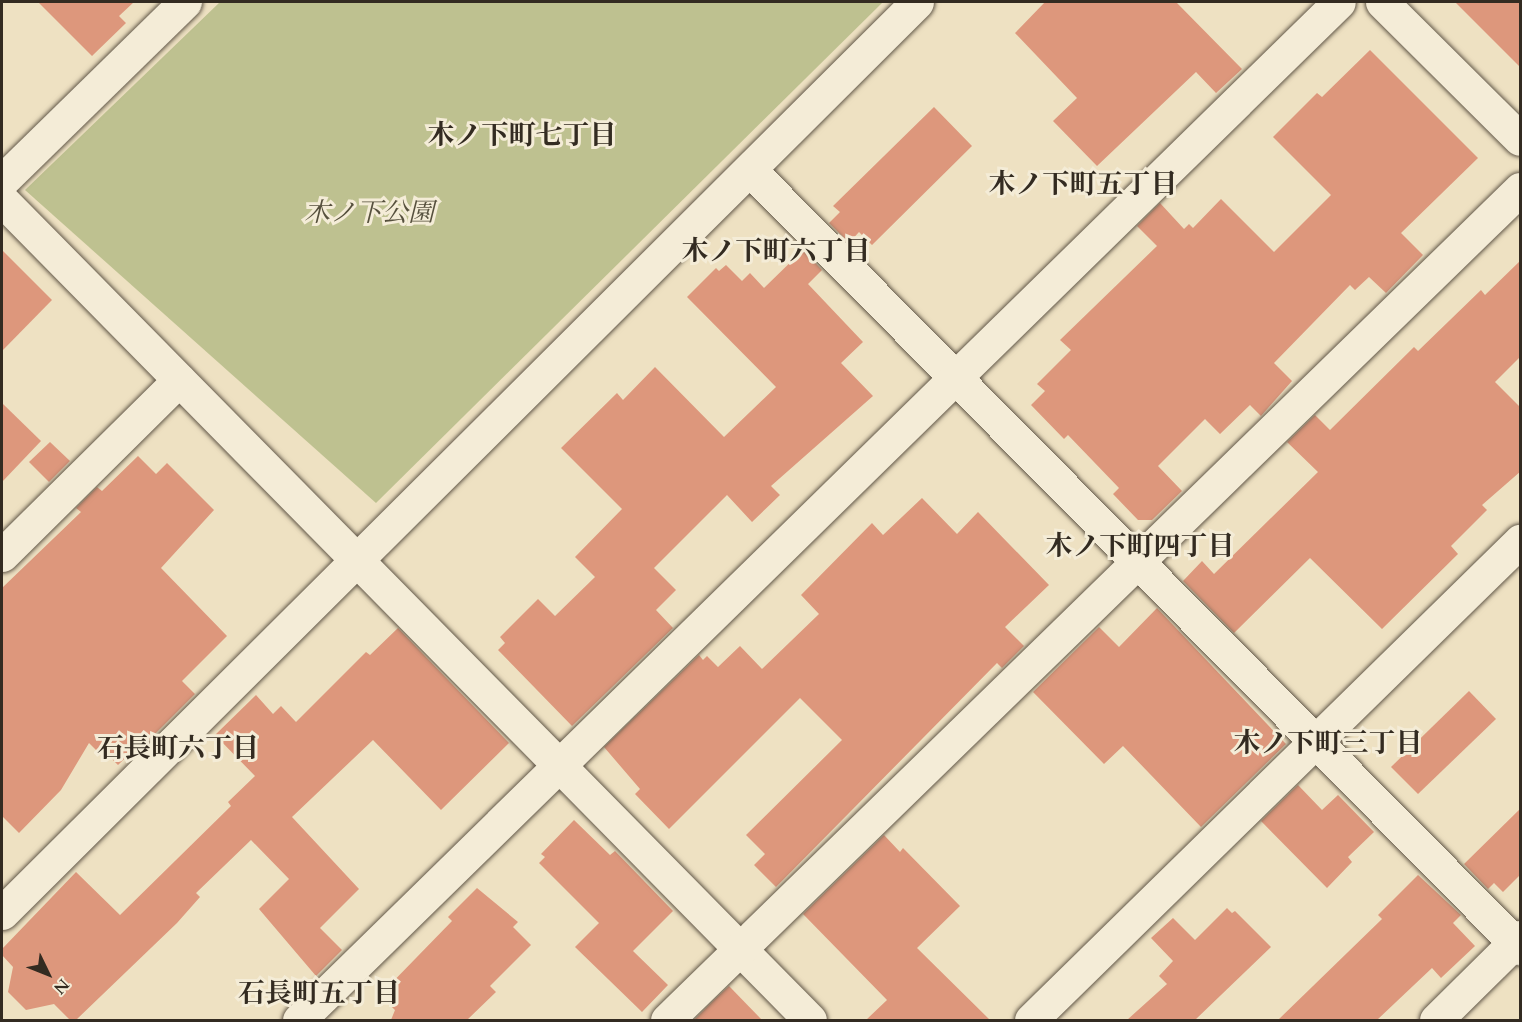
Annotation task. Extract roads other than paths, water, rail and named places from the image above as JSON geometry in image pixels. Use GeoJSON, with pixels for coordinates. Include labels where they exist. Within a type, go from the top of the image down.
{"type":"FeatureCollection","features":[{"type":"Feature","properties":{"kind":"street"},"geometry":{"type":"LineString","coordinates":[[2,181],[185,2]]}},
{"type":"Feature","properties":{"kind":"street"},"geometry":{"type":"LineString","coordinates":[[2,914],[917,2]]}},
{"type":"Feature","properties":{"kind":"street"},"geometry":{"type":"LineString","coordinates":[[299,1020],[1339,2]]}},
{"type":"Feature","properties":{"kind":"street"},"geometry":{"type":"LineString","coordinates":[[1382,2],[1521,139]]}},
{"type":"Feature","properties":{"kind":"street"},"geometry":{"type":"LineString","coordinates":[[750,170],[1519,943],[1436,1020]]}},
{"type":"Feature","properties":{"kind":"street"},"geometry":{"type":"LineString","coordinates":[[667,1020],[1521,189]]}},
{"type":"Feature","properties":{"kind":"street"},"geometry":{"type":"LineString","coordinates":[[2,200],[810,1020]]}},
{"type":"Feature","properties":{"kind":"street"},"geometry":{"type":"LineString","coordinates":[[2,555],[179,380]]}},
{"type":"Feature","properties":{"kind":"street"},"geometry":{"type":"LineString","coordinates":[[1031,1020],[1521,541]]}},
{"type":"Feature","properties":{"kind":"district","name":"木ノ下町七丁目"},"geometry":{"type":"Point","coordinates":[522,136]}},
{"type":"Feature","properties":{"kind":"district","name":"木ノ下町五丁目"},"geometry":{"type":"Point","coordinates":[1083,185]}},
{"type":"Feature","properties":{"kind":"district","name":"木ノ下町六丁目"},"geometry":{"type":"Point","coordinates":[776,252]}},
{"type":"Feature","properties":{"kind":"district","name":"木ノ下町四丁目"},"geometry":{"type":"Point","coordinates":[1140,547]}},
{"type":"Feature","properties":{"kind":"district","name":"木ノ下町三丁目"},"geometry":{"type":"Point","coordinates":[1328,744]}},
{"type":"Feature","properties":{"kind":"district","name":"石長町六丁目"},"geometry":{"type":"Point","coordinates":[178,749]}},
{"type":"Feature","properties":{"kind":"district","name":"石長町五丁目"},"geometry":{"type":"Point","coordinates":[319,994]}},
{"type":"Feature","properties":{"kind":"park label","name":"木ノ下公園"},"geometry":{"type":"Point","coordinates":[369,213]}}]}
